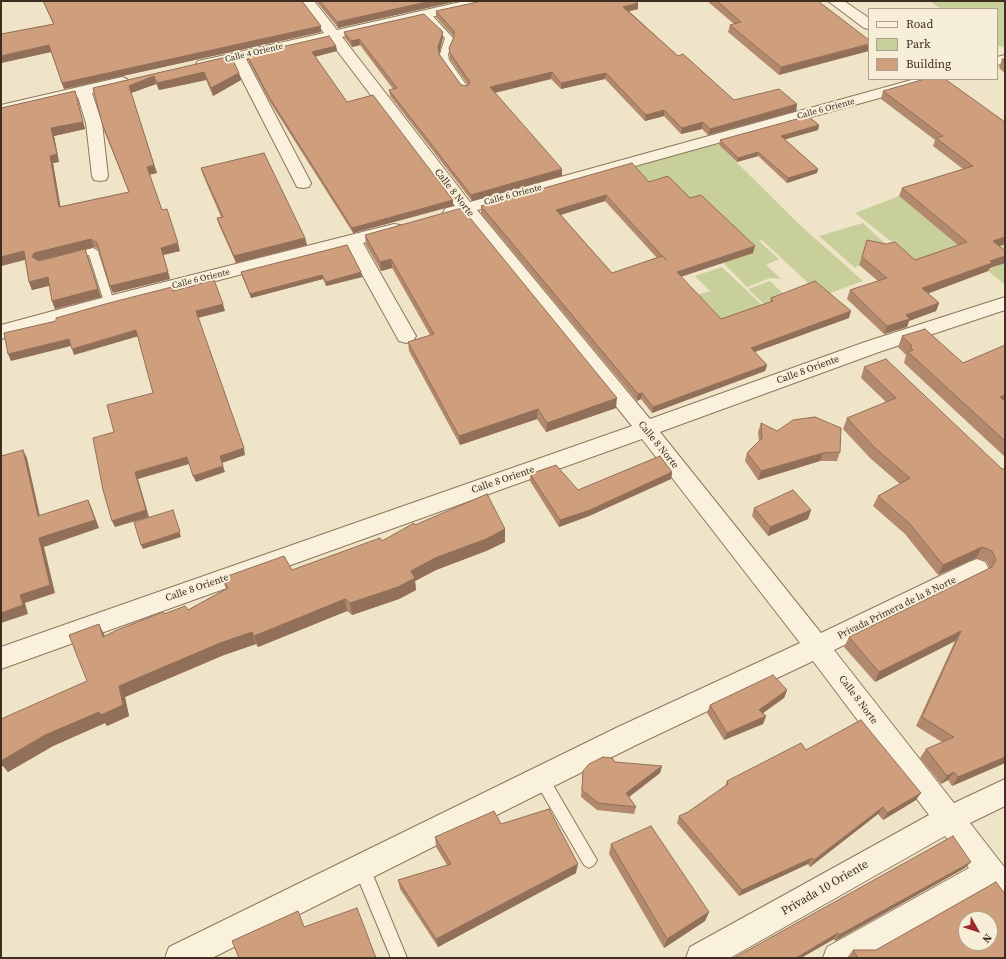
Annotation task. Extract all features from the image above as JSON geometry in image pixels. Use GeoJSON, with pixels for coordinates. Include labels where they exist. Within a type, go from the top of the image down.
{"type":"FeatureCollection","features":[{"type":"Feature","properties":{"kind":"street","name":"Calle 8 Norte"},"geometry":{"type":"LineString","coordinates":[[307,1],[466,208],[646,429],[817,647],[997,882]]}},
{"type":"Feature","properties":{"kind":"street","name":"Calle 4 Oriente"},"geometry":{"type":"LineString","coordinates":[[192,67],[332,34],[426,14],[458,4],[484,1]]}},
{"type":"Feature","properties":{"kind":"street"},"geometry":{"type":"LineString","coordinates":[[835,1],[868,25]]}},
{"type":"Feature","properties":{"kind":"street"},"geometry":{"type":"LineString","coordinates":[[238,57],[303,183]]}},
{"type":"Feature","properties":{"kind":"street"},"geometry":{"type":"LineString","coordinates":[[1,110],[138,79]]}},
{"type":"Feature","properties":{"kind":"street","name":"Calle 6 Oriente"},"geometry":{"type":"LineString","coordinates":[[436,217],[928,80]]}},
{"type":"Feature","properties":{"kind":"street"},"geometry":{"type":"LineString","coordinates":[[84,91],[94,123],[100,176]]}},
{"type":"Feature","properties":{"kind":"street","name":"Calle 6 Oriente"},"geometry":{"type":"LineString","coordinates":[[1,332],[109,302],[354,241],[413,223]]}},
{"type":"Feature","properties":{"kind":"street"},"geometry":{"type":"LineString","coordinates":[[354,241],[406,336]]}},
{"type":"Feature","properties":{"kind":"street","name":"Calle 8 Oriente"},"geometry":{"type":"LineString","coordinates":[[1,658],[646,429],[872,347],[1005,303]]}},
{"type":"Feature","properties":{"kind":"street"},"geometry":{"type":"LineString","coordinates":[[872,347],[889,364]]}},
{"type":"Feature","properties":{"kind":"street","name":"Privada Primera de la 8 Norte"},"geometry":{"type":"LineString","coordinates":[[180,958],[362,869],[627,736],[817,647],[977,569]]}},
{"type":"Feature","properties":{"kind":"street","name":"Privada 10 Oriente"},"geometry":{"type":"LineString","coordinates":[[702,958],[922,833],[1005,792]]}},
{"type":"Feature","properties":{"kind":"street"},"geometry":{"type":"LineString","coordinates":[[838,958],[997,882]]}},
{"type":"Feature","properties":{"kind":"lane"},"geometry":{"type":"LineString","coordinates":[[426,14],[449,38],[449,43],[444,54],[445,60],[465,89]]}},
{"type":"Feature","properties":{"kind":"lane"},"geometry":{"type":"LineString","coordinates":[[63,259],[93,251],[109,302]]}},
{"type":"Feature","properties":{"kind":"lane"},"geometry":{"type":"LineString","coordinates":[[541,778],[589,860]]}},
{"type":"Feature","properties":{"kind":"lane"},"geometry":{"type":"LineString","coordinates":[[362,869],[400,958]]}},
{"type":"Feature","properties":{"kind":"green space"},"geometry":{"type":"Polygon","coordinates":[[[929,1],[1005,1],[1005,46],[1001,47],[998,46],[998,8],[940,8],[929,1]]]}},
{"type":"Feature","properties":{"kind":"green space"},"geometry":{"type":"Polygon","coordinates":[[[718,144],[801,226],[863,281],[822,296],[762,240],[759,241],[779,259],[766,265],[781,279],[770,278],[747,287],[628,166],[718,144]]]}},
{"type":"Feature","properties":{"kind":"green space"},"geometry":{"type":"Polygon","coordinates":[[[899,196],[921,214],[1005,221],[1005,262],[964,250],[921,265],[855,213],[899,196]]]}},
{"type":"Feature","properties":{"kind":"green space"},"geometry":{"type":"Polygon","coordinates":[[[863,223],[892,250],[865,248],[859,265],[855,268],[819,236],[863,223]]]}},
{"type":"Feature","properties":{"kind":"green space"},"geometry":{"type":"Polygon","coordinates":[[[1005,263],[1005,285],[987,270],[1005,263]]]}},
{"type":"Feature","properties":{"kind":"green space"},"geometry":{"type":"Polygon","coordinates":[[[722,267],[765,308],[720,327],[690,297],[710,291],[695,276],[722,267]]]}},
{"type":"Feature","properties":{"kind":"green space"},"geometry":{"type":"Polygon","coordinates":[[[770,281],[788,298],[766,306],[748,289],[770,281]]]}},
{"type":"Feature","properties":{"kind":"building"},"geometry":{"type":"Polygon","coordinates":[[[43,1],[302,1],[321,26],[62,83],[49,45],[1,56],[1,34],[54,24],[43,1]]]}},
{"type":"Feature","properties":{"kind":"building"},"geometry":{"type":"Polygon","coordinates":[[[320,1],[431,1],[337,22],[320,1]]]}},
{"type":"Feature","properties":{"kind":"building"},"geometry":{"type":"Polygon","coordinates":[[[482,1],[636,1],[638,3],[623,7],[678,56],[683,54],[734,100],[779,89],[797,104],[710,129],[703,122],[682,128],[664,110],[646,115],[606,73],[561,83],[552,72],[490,87],[562,169],[471,195],[389,90],[397,88],[359,39],[351,41],[344,32],[424,14],[443,32],[438,47],[439,54],[461,85],[468,86],[470,82],[450,53],[449,48],[454,37],[454,31],[436,11],[482,1]]]}},
{"type":"Feature","properties":{"kind":"building"},"geometry":{"type":"Polygon","coordinates":[[[717,1],[818,1],[868,39],[868,44],[781,67],[730,25],[741,22],[717,1]]]}},
{"type":"Feature","properties":{"kind":"building"},"geometry":{"type":"Polygon","coordinates":[[[329,36],[336,46],[312,52],[347,102],[373,95],[453,200],[352,228],[269,97],[247,55],[329,36]]]}},
{"type":"Feature","properties":{"kind":"building"},"geometry":{"type":"Polygon","coordinates":[[[231,56],[239,73],[211,88],[204,72],[157,83],[154,76],[129,86],[154,165],[147,167],[162,210],[167,209],[178,243],[161,248],[168,272],[110,286],[97,243],[91,239],[34,253],[32,257],[39,261],[85,249],[98,289],[52,301],[48,277],[29,282],[24,251],[1,257],[1,108],[75,91],[83,122],[51,128],[57,154],[50,156],[59,207],[129,192],[102,123],[93,88],[231,56]]]}},
{"type":"Feature","properties":{"kind":"building"},"geometry":{"type":"Polygon","coordinates":[[[922,80],[946,80],[1005,122],[1005,237],[993,241],[1005,251],[1005,256],[990,261],[992,263],[922,288],[939,303],[906,315],[910,319],[887,326],[850,290],[887,278],[862,257],[867,240],[886,244],[895,242],[915,260],[967,242],[902,188],[973,166],[936,138],[943,136],[883,91],[922,80]]]}},
{"type":"Feature","properties":{"kind":"building"},"geometry":{"type":"Polygon","coordinates":[[[808,116],[819,125],[781,136],[818,169],[788,178],[758,152],[738,158],[720,140],[808,116]]]}},
{"type":"Feature","properties":{"kind":"building"},"geometry":{"type":"Polygon","coordinates":[[[264,153],[305,238],[234,256],[217,218],[223,217],[201,168],[264,153]]]}},
{"type":"Feature","properties":{"kind":"building"},"geometry":{"type":"Polygon","coordinates":[[[632,163],[649,182],[668,176],[690,198],[701,195],[755,246],[677,272],[721,319],[773,301],[771,298],[815,281],[851,311],[751,348],[767,365],[653,407],[642,393],[638,394],[481,206],[632,163]],[[606,195],[556,210],[612,273],[662,256],[667,261],[606,195]]]}},
{"type":"Feature","properties":{"kind":"building"},"geometry":{"type":"Polygon","coordinates":[[[462,208],[617,398],[547,423],[538,409],[459,436],[408,342],[434,334],[391,259],[380,262],[365,235],[462,208]]]}},
{"type":"Feature","properties":{"kind":"building"},"geometry":{"type":"Polygon","coordinates":[[[347,245],[361,272],[326,282],[322,275],[250,294],[241,272],[347,245]]]}},
{"type":"Feature","properties":{"kind":"building"},"geometry":{"type":"Polygon","coordinates":[[[214,280],[223,304],[196,311],[244,448],[220,456],[223,466],[193,476],[187,457],[135,472],[146,510],[112,521],[103,490],[93,438],[114,432],[107,405],[153,393],[136,330],[72,349],[69,339],[8,354],[4,333],[56,321],[56,318],[172,287],[173,291],[214,280]]]}},
{"type":"Feature","properties":{"kind":"building"},"geometry":{"type":"Polygon","coordinates":[[[925,329],[963,363],[1005,345],[1005,395],[1000,397],[1005,401],[1005,441],[908,352],[913,350],[910,347],[912,346],[902,336],[925,329]]]}},
{"type":"Feature","properties":{"kind":"building"},"geometry":{"type":"Polygon","coordinates":[[[886,359],[1002,469],[1005,469],[1005,757],[958,777],[954,772],[947,776],[926,749],[954,737],[922,717],[961,631],[879,672],[849,637],[992,567],[996,560],[992,551],[982,547],[943,565],[910,524],[878,496],[910,478],[875,448],[847,418],[896,398],[864,367],[886,359]]]}},
{"type":"Feature","properties":{"kind":"building"},"geometry":{"type":"Polygon","coordinates":[[[815,417],[841,428],[840,452],[823,453],[761,471],[747,453],[762,438],[761,423],[777,431],[793,420],[815,417]]]}},
{"type":"Feature","properties":{"kind":"building"},"geometry":{"type":"Polygon","coordinates":[[[23,450],[38,516],[88,500],[95,520],[39,538],[50,585],[20,595],[23,605],[1,613],[1,456],[23,450]]]}},
{"type":"Feature","properties":{"kind":"building"},"geometry":{"type":"Polygon","coordinates":[[[660,456],[672,472],[590,510],[560,520],[530,474],[556,465],[578,490],[660,456]]]}},
{"type":"Feature","properties":{"kind":"building"},"geometry":{"type":"Polygon","coordinates":[[[793,490],[811,510],[770,527],[754,508],[793,490]]]}},
{"type":"Feature","properties":{"kind":"building"},"geometry":{"type":"Polygon","coordinates":[[[487,494],[505,529],[486,539],[435,558],[411,571],[415,578],[398,587],[350,603],[345,599],[254,636],[252,632],[220,643],[119,686],[123,705],[101,715],[99,712],[45,735],[1,761],[1,719],[87,681],[69,635],[99,624],[103,637],[163,612],[164,614],[185,606],[188,610],[228,588],[222,578],[284,556],[292,570],[380,538],[382,541],[414,523],[415,525],[487,494]]]}},
{"type":"Feature","properties":{"kind":"building"},"geometry":{"type":"Polygon","coordinates":[[[173,510],[180,532],[141,545],[134,522],[173,510]]]}},
{"type":"Feature","properties":{"kind":"building"},"geometry":{"type":"Polygon","coordinates":[[[773,675],[787,690],[759,710],[766,716],[727,733],[710,705],[773,675]]]}},
{"type":"Feature","properties":{"kind":"building"},"geometry":{"type":"Polygon","coordinates":[[[861,720],[921,793],[887,813],[883,807],[814,860],[812,858],[742,890],[679,816],[688,812],[728,784],[727,781],[801,743],[806,750],[861,720]]]}},
{"type":"Feature","properties":{"kind":"building"},"geometry":{"type":"Polygon","coordinates":[[[603,757],[612,758],[615,762],[662,766],[626,793],[636,807],[598,803],[582,790],[583,771],[589,764],[603,757]]]}},
{"type":"Feature","properties":{"kind":"building"},"geometry":{"type":"Polygon","coordinates":[[[549,809],[578,864],[436,939],[398,880],[451,864],[435,837],[494,811],[501,824],[549,809]]]}},
{"type":"Feature","properties":{"kind":"building"},"geometry":{"type":"Polygon","coordinates":[[[651,826],[709,912],[667,939],[611,844],[651,826]]]}},
{"type":"Feature","properties":{"kind":"building"},"geometry":{"type":"Polygon","coordinates":[[[953,836],[971,862],[839,935],[838,933],[796,958],[734,958],[953,836]]]}},
{"type":"Feature","properties":{"kind":"building"},"geometry":{"type":"Polygon","coordinates":[[[996,882],[1005,894],[1005,958],[858,958],[853,950],[876,950],[996,882]]]}},
{"type":"Feature","properties":{"kind":"building"},"geometry":{"type":"Polygon","coordinates":[[[357,908],[376,958],[239,958],[232,941],[298,911],[304,927],[357,908]]]}}]}
